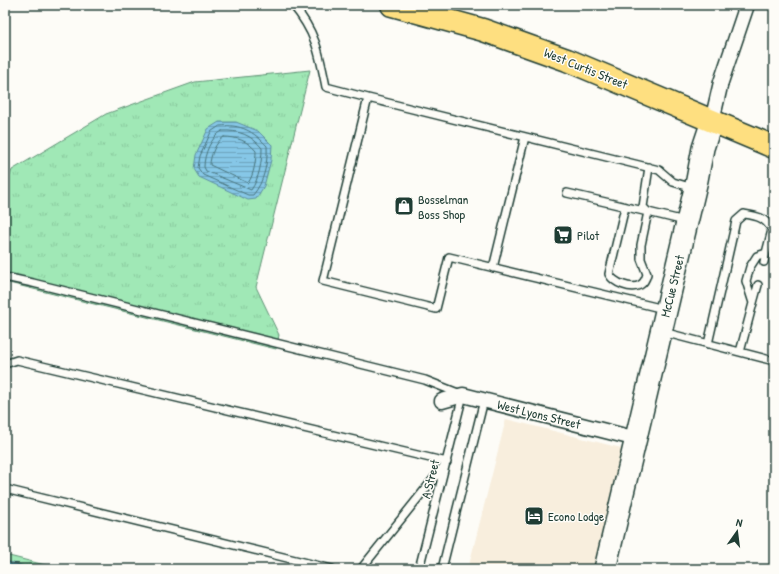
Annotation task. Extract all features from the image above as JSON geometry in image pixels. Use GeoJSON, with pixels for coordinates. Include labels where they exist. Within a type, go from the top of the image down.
{"type":"FeatureCollection","features":[{"type":"Feature","properties":{"kind":"main road","name":"West Curtis Street"},"geometry":{"type":"LineString","coordinates":[[392,5],[483,30],[567,60],[774,147]]}},
{"type":"Feature","properties":{"kind":"main road","name":"McCue Street"},"geometry":{"type":"LineString","coordinates":[[605,569],[637,439],[703,148],[712,121]]}},
{"type":"Feature","properties":{"kind":"street","name":"McCue Street"},"geometry":{"type":"LineString","coordinates":[[712,121],[721,82],[747,5]]}},
{"type":"Feature","properties":{"kind":"street","name":"West Lyons Street"},"geometry":{"type":"LineString","coordinates":[[442,401],[463,395],[637,439]]}},
{"type":"Feature","properties":{"kind":"lane"},"geometry":{"type":"LineString","coordinates":[[293,5],[310,28],[319,50],[326,87],[649,167],[659,170],[673,182],[695,188]]}},
{"type":"Feature","properties":{"kind":"lane"},"geometry":{"type":"LineString","coordinates":[[368,98],[322,281],[436,309],[449,257],[666,309]]}},
{"type":"Feature","properties":{"kind":"lane"},"geometry":{"type":"LineString","coordinates":[[493,268],[525,137]]}},
{"type":"Feature","properties":{"kind":"lane"},"geometry":{"type":"LineString","coordinates":[[648,212],[643,207],[649,167]]}},
{"type":"Feature","properties":{"kind":"lane"},"geometry":{"type":"LineString","coordinates":[[567,193],[687,222]]}},
{"type":"Feature","properties":{"kind":"lane"},"geometry":{"type":"LineString","coordinates":[[625,207],[610,274],[611,278],[616,282],[633,287],[645,281],[648,274],[641,259],[641,245],[648,212]]}},
{"type":"Feature","properties":{"kind":"lane"},"geometry":{"type":"LineString","coordinates":[[708,344],[736,221],[744,214],[756,216],[768,222],[772,230],[764,262]]}},
{"type":"Feature","properties":{"kind":"lane"},"geometry":{"type":"LineString","coordinates":[[753,303],[746,280],[750,268],[757,256],[766,252]]}},
{"type":"Feature","properties":{"kind":"lane"},"geometry":{"type":"LineString","coordinates":[[5,277],[425,380],[463,395]]}},
{"type":"Feature","properties":{"kind":"lane"},"geometry":{"type":"LineString","coordinates":[[740,352],[758,284]]}},
{"type":"Feature","properties":{"kind":"lane"},"geometry":{"type":"LineString","coordinates":[[661,331],[774,361]]}},
{"type":"Feature","properties":{"kind":"lane"},"geometry":{"type":"LineString","coordinates":[[5,364],[17,360],[447,462],[362,569]]}},
{"type":"Feature","properties":{"kind":"lane","name":"A Street"},"geometry":{"type":"LineString","coordinates":[[420,569],[463,395]]}},
{"type":"Feature","properties":{"kind":"lane"},"geometry":{"type":"LineString","coordinates":[[442,569],[484,400]]}},
{"type":"Feature","properties":{"kind":"lane"},"geometry":{"type":"LineString","coordinates":[[5,490],[332,569]]}},
{"type":"Feature","properties":{"kind":"shaded area"},"geometry":{"type":"Polygon","coordinates":[[[506,419],[625,449],[595,569],[468,569],[506,419]]]}},
{"type":"Feature","properties":{"kind":"green space"},"geometry":{"type":"Polygon","coordinates":[[[310,70],[256,287],[279,335],[276,349],[5,282],[5,189],[12,170],[106,114],[195,82],[310,70]]]}},
{"type":"Feature","properties":{"kind":"green space"},"geometry":{"type":"Polygon","coordinates":[[[5,555],[61,569],[28,569],[24,566],[5,561],[5,555]]]}},
{"type":"Feature","properties":{"kind":"water"},"geometry":{"type":"Polygon","coordinates":[[[219,122],[236,122],[258,131],[272,145],[271,160],[264,186],[256,199],[248,200],[199,177],[194,169],[196,155],[208,129],[219,122]]]}},
{"type":"Feature","properties":{"kind":"water"},"geometry":{"type":"Polygon","coordinates":[[[5,561],[24,566],[28,569],[5,569],[5,561]]]}},
{"type":"Feature","properties":{"kind":"place","name":"Bosselman Boss Shop"},"geometry":{"type":"Point","coordinates":[404,206]}},
{"type":"Feature","properties":{"kind":"place","name":"Pilot"},"geometry":{"type":"Point","coordinates":[563,235]}},
{"type":"Feature","properties":{"kind":"place","name":"Econo Lodge"},"geometry":{"type":"Point","coordinates":[534,516]}}]}
